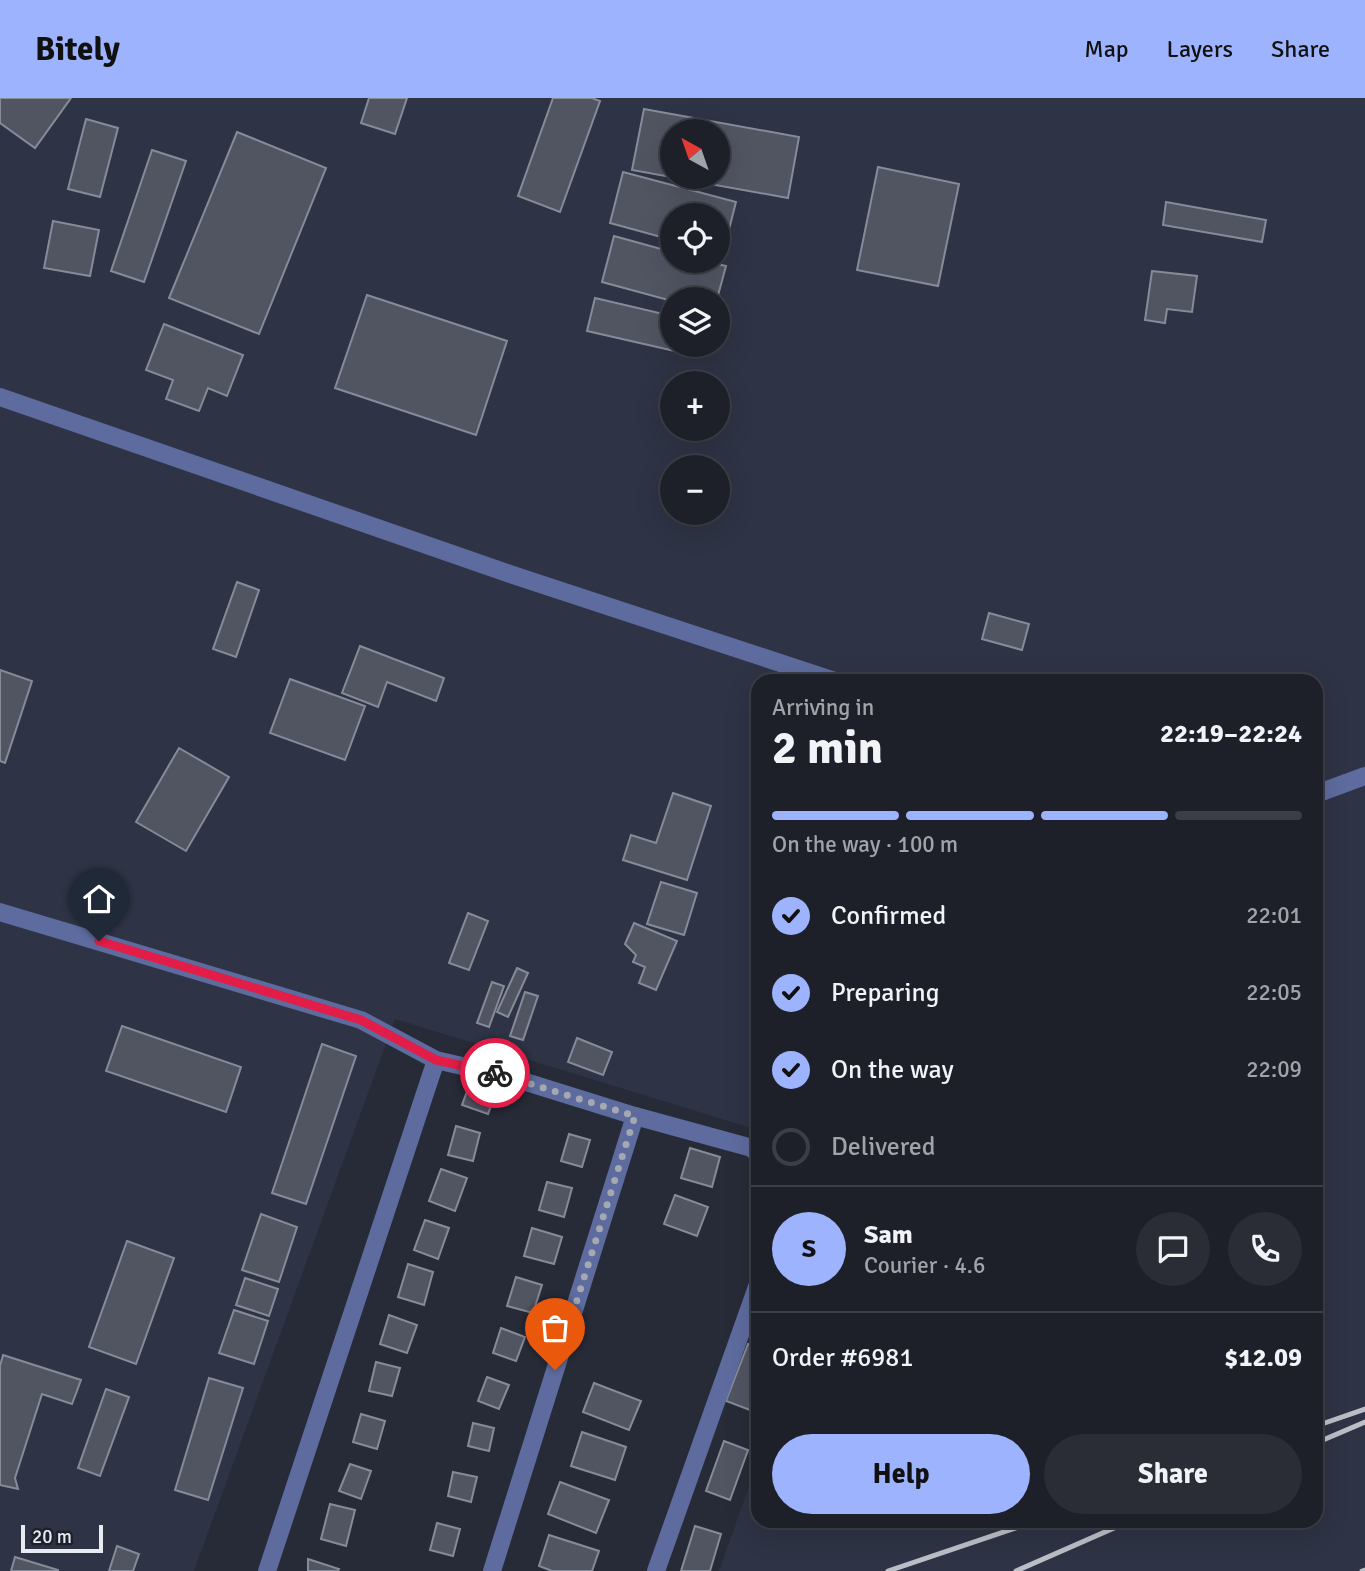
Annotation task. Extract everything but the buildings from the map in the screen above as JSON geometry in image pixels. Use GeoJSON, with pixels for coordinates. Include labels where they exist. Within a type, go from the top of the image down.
{"type":"FeatureCollection","features":[{"type":"Feature","properties":{"kind":"street"},"geometry":{"type":"LineString","coordinates":[[0,397],[503,572],[814,674]]}},
{"type":"Feature","properties":{"kind":"street"},"geometry":{"type":"LineString","coordinates":[[1323,791],[1365,776]]}},
{"type":"Feature","properties":{"kind":"street"},"geometry":{"type":"LineString","coordinates":[[0,912],[361,1020],[436,1060],[510,1077],[635,1116],[751,1148]]}},
{"type":"Feature","properties":{"kind":"street"},"geometry":{"type":"LineString","coordinates":[[267,1571],[436,1060]]}},
{"type":"Feature","properties":{"kind":"street"},"geometry":{"type":"LineString","coordinates":[[492,1571],[635,1116]]}},
{"type":"Feature","properties":{"kind":"street"},"geometry":{"type":"LineString","coordinates":[[656,1571],[751,1304]]}},
{"type":"Feature","properties":{"kind":"shaded area"},"geometry":{"type":"Polygon","coordinates":[[[0,98],[1365,98],[1365,1571],[719,1571],[751,1481],[751,1528],[1323,1528],[1323,674],[751,674],[751,1128],[395,1019],[194,1571],[0,1571],[0,98]]]}},
{"type":"Feature","properties":{"kind":"railway"},"geometry":{"type":"LineString","coordinates":[[1323,1424],[1365,1409]]}},
{"type":"Feature","properties":{"kind":"railway"},"geometry":{"type":"LineString","coordinates":[[1323,1440],[1365,1422]]}},
{"type":"Feature","properties":{"kind":"railway"},"geometry":{"type":"LineString","coordinates":[[888,1571],[1015,1528]]}},
{"type":"Feature","properties":{"kind":"railway"},"geometry":{"type":"LineString","coordinates":[[1016,1571],[1114,1528]]}},
{"type":"Feature","properties":{"kind":"way so far"},"geometry":{"type":"LineString","coordinates":[[495,1073],[635,1116],[555,1370]]}},
{"type":"Feature","properties":{"kind":"route"},"geometry":{"type":"LineString","coordinates":[[99,941],[361,1020],[436,1060],[495,1073]]}}]}
